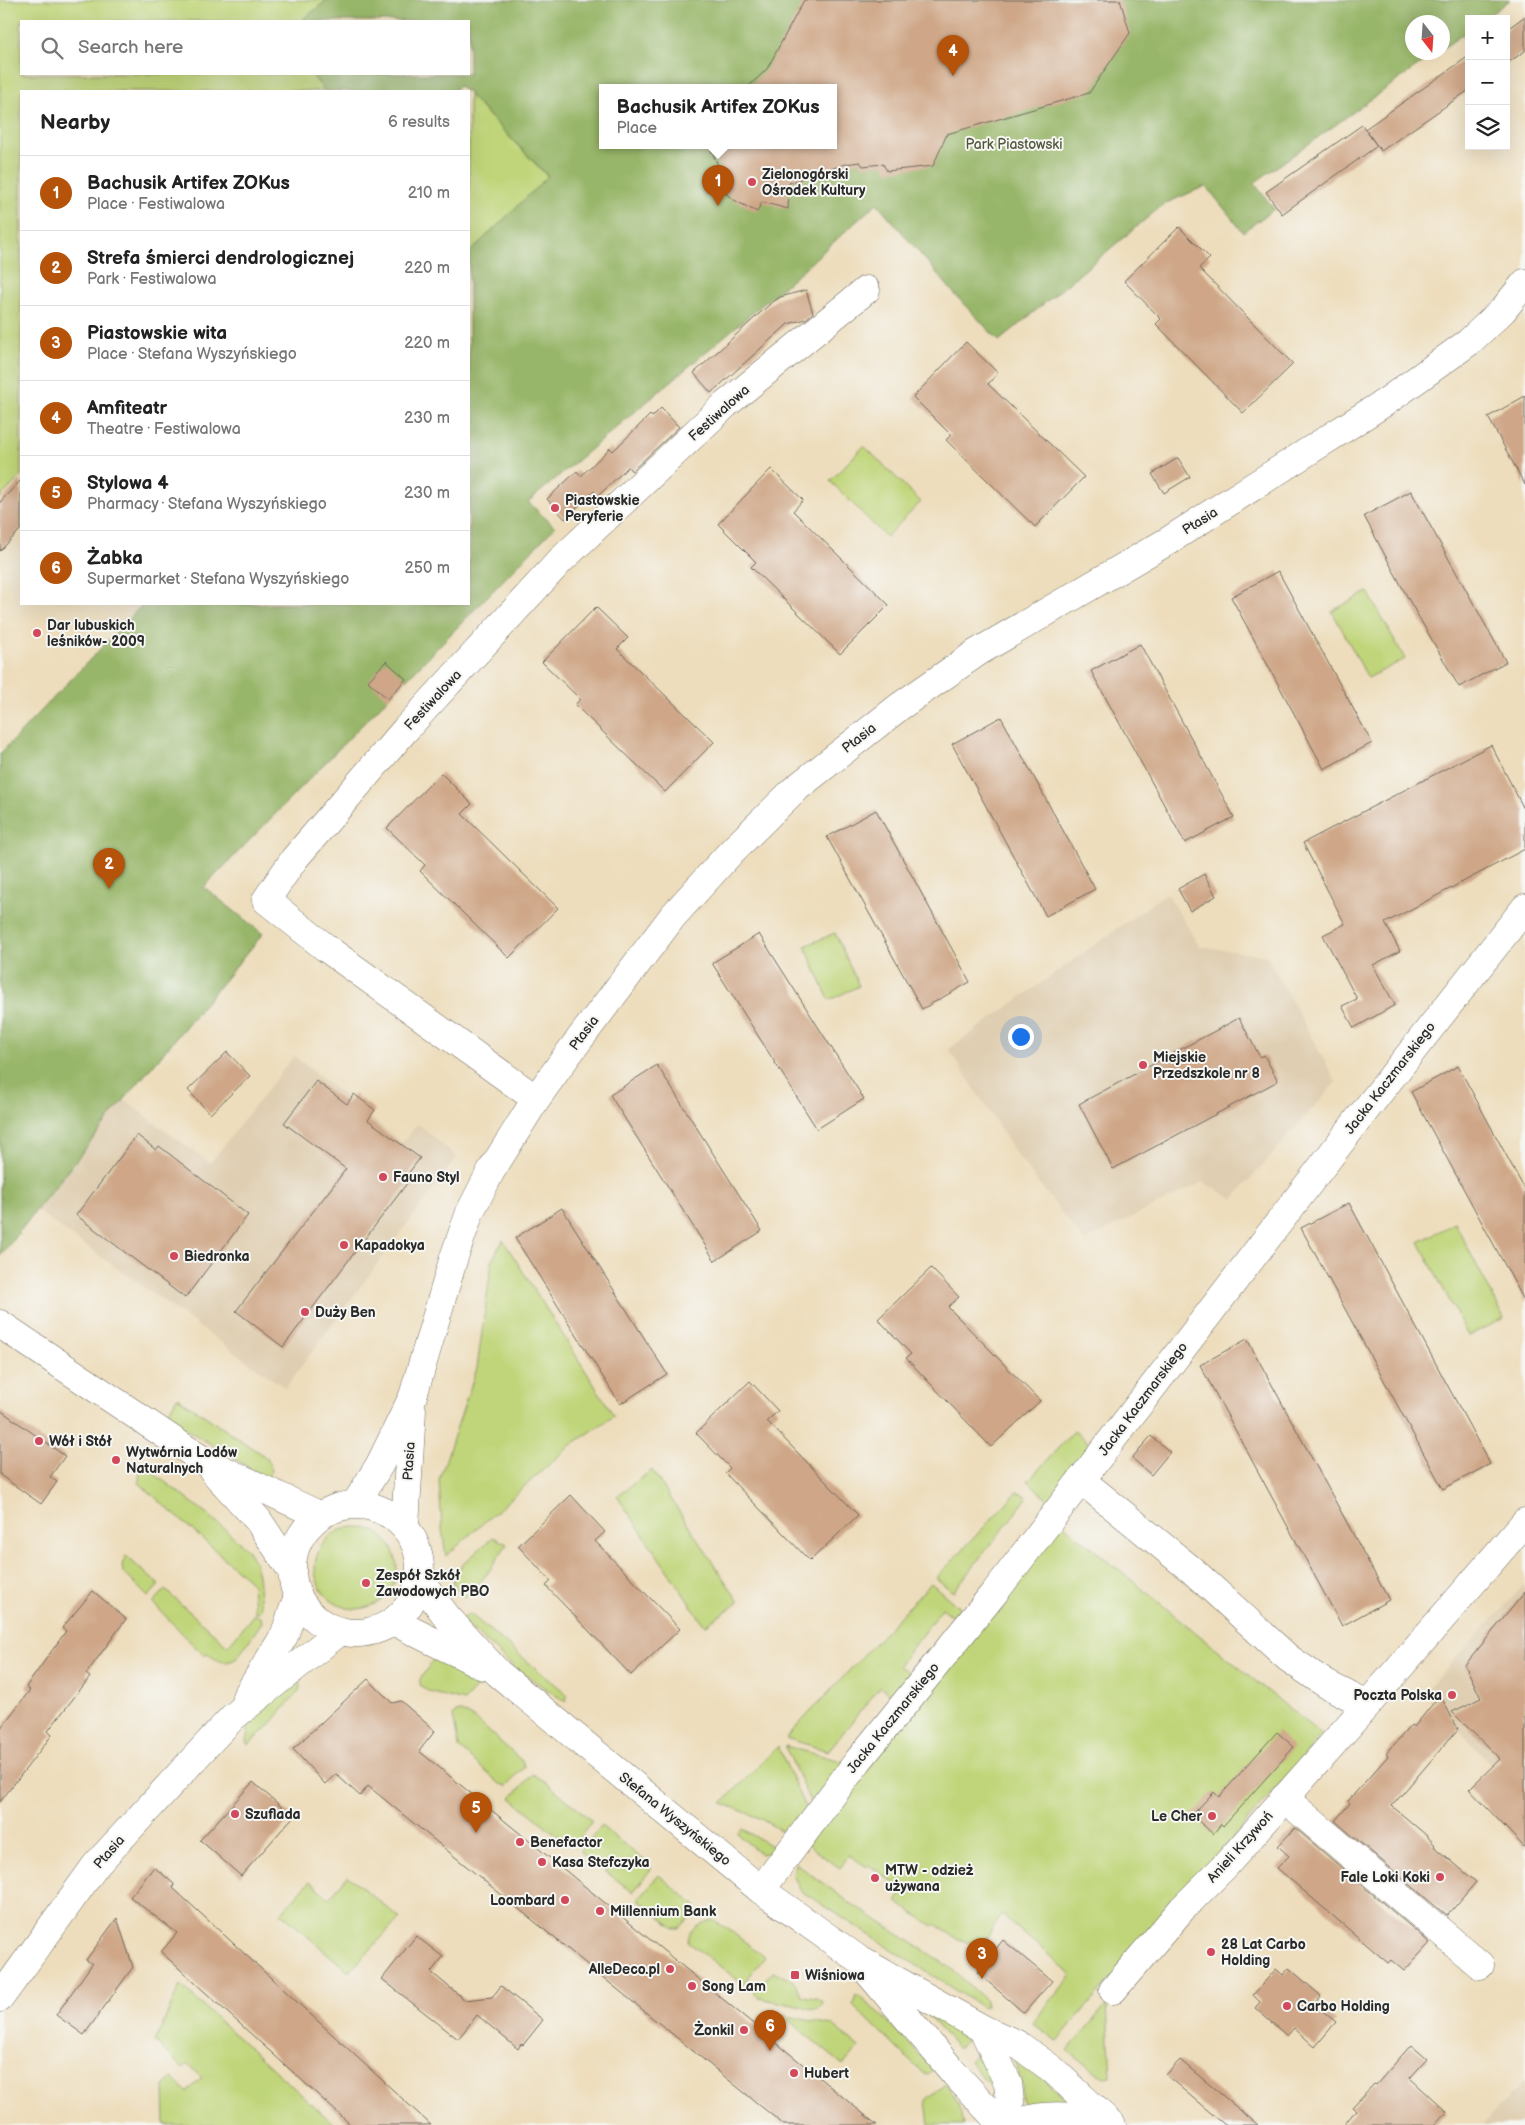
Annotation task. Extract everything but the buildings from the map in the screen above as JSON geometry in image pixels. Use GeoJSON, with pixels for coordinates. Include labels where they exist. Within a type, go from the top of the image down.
{"type":"FeatureCollection","features":[{"type":"Feature","properties":{"kind":"street","name":"Ptasia"},"geometry":{"type":"LineString","coordinates":[[356,1503],[380,1464],[413,1396],[454,1257],[470,1212],[491,1171],[536,1099],[673,916],[731,852],[808,778],[899,707],[978,652],[1168,541],[1387,401],[1470,342],[1503,310],[1525,283]]}},
{"type":"Feature","properties":{"kind":"street","name":"Festiwalowa"},"geometry":{"type":"LineString","coordinates":[[536,1099],[326,948],[266,900],[295,858],[405,730],[560,561],[725,406],[866,290]]}},
{"type":"Feature","properties":{"kind":"street","name":"Jacka Kaczmarskiego"},"geometry":{"type":"LineString","coordinates":[[761,1890],[858,1761],[996,1592],[1360,1116],[1525,908]]}},
{"type":"Feature","properties":{"kind":"street"},"geometry":{"type":"LineString","coordinates":[[0,1324],[204,1461],[319,1515]]}},
{"type":"Feature","properties":{"kind":"street","name":"Ptasia"},"geometry":{"type":"LineString","coordinates":[[405,1526],[413,1396]]}},
{"type":"Feature","properties":{"kind":"street"},"geometry":{"type":"LineString","coordinates":[[204,1461],[258,1520],[290,1568],[297,1599],[317,1621],[339,1632],[370,1632],[394,1621],[412,1602],[420,1580],[418,1550],[405,1526],[382,1509],[356,1503],[319,1515],[304,1528],[294,1548],[290,1568]]}},
{"type":"Feature","properties":{"kind":"street"},"geometry":{"type":"LineString","coordinates":[[1080,1480],[1193,1571],[1288,1658],[1326,1684],[1367,1705]]}},
{"type":"Feature","properties":{"kind":"street","name":"Anieli Krzywoń"},"geometry":{"type":"LineString","coordinates":[[1113,1990],[1182,1909],[1225,1866],[1367,1705],[1525,1522]]}},
{"type":"Feature","properties":{"kind":"street","name":"Stefana Wyszyńskiego"},"geometry":{"type":"LineString","coordinates":[[420,1580],[447,1617],[498,1674],[761,1890],[858,1959],[983,2029],[1017,2044],[1052,2069],[1108,2122]]}},
{"type":"Feature","properties":{"kind":"street","name":"Ptasia"},"geometry":{"type":"LineString","coordinates":[[233,1717],[284,1636],[297,1599]]}},
{"type":"Feature","properties":{"kind":"street","name":"Stefana Wyszyńskiego"},"geometry":{"type":"LineString","coordinates":[[394,1621],[498,1674]]}},
{"type":"Feature","properties":{"kind":"street","name":"Ptasia"},"geometry":{"type":"LineString","coordinates":[[0,1998],[96,1865],[233,1717],[339,1632]]}},
{"type":"Feature","properties":{"kind":"street"},"geometry":{"type":"LineString","coordinates":[[1284,1798],[1480,1966]]}},
{"type":"Feature","properties":{"kind":"street","name":"Stefana Wyszyńskiego"},"geometry":{"type":"LineString","coordinates":[[858,1959],[955,2074],[1002,2125]]}},
{"type":"Feature","properties":{"kind":"street"},"geometry":{"type":"LineString","coordinates":[[983,2029],[1008,2083],[1010,2102],[1006,2125]]}},
{"type":"Feature","properties":{"kind":"street"},"geometry":{"type":"LineString","coordinates":[[1013,2125],[1025,2119],[1046,2117],[1108,2122]]}},
{"type":"Feature","properties":{"kind":"shaded area","name":"Miejskie Przedszkole nr 8"},"geometry":{"type":"Polygon","coordinates":[[[1167,893],[1199,946],[1267,956],[1336,1082],[1233,1199],[1203,1182],[1084,1241],[1019,1158],[949,1049],[1167,893]]]}},
{"type":"Feature","properties":{"kind":"shaded area"},"geometry":{"type":"Polygon","coordinates":[[[294,1056],[402,1143],[418,1124],[457,1157],[285,1388],[37,1211],[124,1100],[210,1163],[294,1056]]]}},
{"type":"Feature","properties":{"kind":"shaded area"},"geometry":{"type":"Polygon","coordinates":[[[1525,1584],[1525,1798],[1424,1692],[1525,1584]]]}},
{"type":"Feature","properties":{"kind":"shaded area"},"geometry":{"type":"Polygon","coordinates":[[[1525,2080],[1525,2125],[1483,2125],[1525,2080]]]}},
{"type":"Feature","properties":{"kind":"green space"},"geometry":{"type":"Polygon","coordinates":[[[0,0],[327,0],[302,20],[20,20],[20,75],[312,75],[324,90],[20,90],[20,477],[0,498],[0,0]]]}},
{"type":"Feature","properties":{"kind":"green space","name":"Park Piastowski"},"geometry":{"type":"Polygon","coordinates":[[[327,0],[1510,0],[1489,15],[1465,15],[1465,33],[1450,43],[1450,15],[1405,15],[1405,60],[1426,60],[1254,183],[1274,209],[1243,232],[1206,186],[1164,204],[999,341],[958,298],[877,203],[796,276],[528,502],[555,527],[204,887],[263,934],[124,1100],[0,1256],[0,754],[142,605],[470,605],[470,252],[548,176],[470,96],[470,90],[464,90],[459,86],[454,90],[324,90],[312,75],[470,75],[470,20],[302,20],[327,0]]]}},
{"type":"Feature","properties":{"kind":"green space"},"geometry":{"type":"Polygon","coordinates":[[[470,96],[548,177],[470,252],[470,96]]]}},
{"type":"Feature","properties":{"kind":"green space"},"geometry":{"type":"Polygon","coordinates":[[[864,446],[921,502],[886,537],[830,481],[864,446]]]}},
{"type":"Feature","properties":{"kind":"green space"},"geometry":{"type":"Polygon","coordinates":[[[1368,592],[1405,659],[1368,678],[1332,611],[1368,592]]]}},
{"type":"Feature","properties":{"kind":"green space"},"geometry":{"type":"Polygon","coordinates":[[[835,933],[859,986],[829,1000],[805,946],[835,933]]]}},
{"type":"Feature","properties":{"kind":"green space"},"geometry":{"type":"Polygon","coordinates":[[[1455,1223],[1504,1318],[1468,1336],[1419,1242],[1455,1223]]]}},
{"type":"Feature","properties":{"kind":"green space"},"geometry":{"type":"Polygon","coordinates":[[[503,1240],[614,1416],[571,1445],[446,1556],[442,1529],[439,1480],[477,1368],[492,1260],[503,1240]]]}},
{"type":"Feature","properties":{"kind":"green space"},"geometry":{"type":"Polygon","coordinates":[[[177,1397],[267,1458],[272,1470],[268,1479],[166,1417],[177,1397]]]}},
{"type":"Feature","properties":{"kind":"green space"},"geometry":{"type":"Polygon","coordinates":[[[1074,1431],[1093,1446],[1050,1502],[1028,1481],[1074,1431]]]}},
{"type":"Feature","properties":{"kind":"green space"},"geometry":{"type":"Polygon","coordinates":[[[140,1463],[210,1516],[247,1549],[254,1561],[258,1575],[261,1608],[259,1612],[254,1611],[252,1583],[139,1483],[140,1463]]]}},
{"type":"Feature","properties":{"kind":"green space"},"geometry":{"type":"Polygon","coordinates":[[[652,1470],[739,1602],[705,1626],[617,1496],[652,1470]]]}},
{"type":"Feature","properties":{"kind":"green space"},"geometry":{"type":"Polygon","coordinates":[[[1017,1492],[1022,1493],[1027,1498],[953,1592],[936,1578],[1017,1492]]]}},
{"type":"Feature","properties":{"kind":"green space"},"geometry":{"type":"Polygon","coordinates":[[[1060,1522],[1322,1735],[1057,2041],[1032,2023],[1072,1975],[1002,1915],[978,1950],[971,1943],[956,1938],[935,1924],[933,1926],[896,1902],[904,1890],[869,1865],[867,1867],[849,1855],[840,1868],[807,1845],[1060,1522]]]}},
{"type":"Feature","properties":{"kind":"green space"},"geometry":{"type":"Polygon","coordinates":[[[356,1527],[372,1530],[385,1539],[394,1552],[397,1568],[394,1584],[385,1597],[372,1606],[356,1609],[340,1606],[327,1597],[318,1584],[315,1568],[318,1552],[327,1539],[340,1530],[356,1527]]]}},
{"type":"Feature","properties":{"kind":"green space"},"geometry":{"type":"Polygon","coordinates":[[[493,1537],[507,1544],[487,1574],[466,1598],[454,1587],[453,1576],[463,1564],[493,1537]]]}},
{"type":"Feature","properties":{"kind":"green space"},"geometry":{"type":"Polygon","coordinates":[[[126,1556],[159,1585],[148,1597],[123,1572],[122,1565],[126,1556]]]}},
{"type":"Feature","properties":{"kind":"green space"},"geometry":{"type":"Polygon","coordinates":[[[931,1583],[962,1610],[958,1620],[942,1608],[899,1665],[912,1675],[895,1698],[880,1687],[828,1751],[786,1738],[931,1583]]]}},
{"type":"Feature","properties":{"kind":"green space"},"geometry":{"type":"Polygon","coordinates":[[[165,1590],[228,1646],[254,1614],[261,1617],[262,1622],[237,1658],[226,1662],[218,1660],[208,1653],[203,1655],[153,1603],[165,1590]]]}},
{"type":"Feature","properties":{"kind":"green space"},"geometry":{"type":"Polygon","coordinates":[[[470,1614],[567,1694],[566,1702],[515,1668],[460,1619],[470,1614]]]}},
{"type":"Feature","properties":{"kind":"green space"},"geometry":{"type":"Polygon","coordinates":[[[436,1656],[456,1669],[477,1687],[464,1701],[429,1692],[420,1685],[420,1679],[436,1656]]]}},
{"type":"Feature","properties":{"kind":"green space"},"geometry":{"type":"Polygon","coordinates":[[[299,1672],[300,1690],[269,1726],[248,1745],[246,1741],[249,1726],[299,1672]]]}},
{"type":"Feature","properties":{"kind":"green space"},"geometry":{"type":"Polygon","coordinates":[[[461,1712],[475,1719],[523,1762],[524,1767],[507,1786],[500,1784],[459,1748],[453,1716],[455,1713],[461,1712]]]}},
{"type":"Feature","properties":{"kind":"green space"},"geometry":{"type":"Polygon","coordinates":[[[778,1746],[807,1812],[789,1835],[759,1818],[722,1803],[778,1746]]]}},
{"type":"Feature","properties":{"kind":"green space"},"geometry":{"type":"Polygon","coordinates":[[[785,1746],[845,1762],[812,1806],[785,1746]]]}},
{"type":"Feature","properties":{"kind":"green space"},"geometry":{"type":"Polygon","coordinates":[[[533,1774],[546,1782],[592,1821],[574,1845],[568,1844],[511,1798],[533,1774]]]}},
{"type":"Feature","properties":{"kind":"green space"},"geometry":{"type":"Polygon","coordinates":[[[601,1826],[650,1865],[651,1869],[633,1892],[582,1854],[581,1850],[601,1826]]]}},
{"type":"Feature","properties":{"kind":"green space"},"geometry":{"type":"Polygon","coordinates":[[[742,1829],[773,1847],[770,1852],[761,1854],[737,1834],[742,1829]]]}},
{"type":"Feature","properties":{"kind":"green space"},"geometry":{"type":"Polygon","coordinates":[[[795,1863],[849,1902],[948,1966],[986,2000],[986,2006],[983,2008],[801,1891],[793,1875],[795,1863]]]}},
{"type":"Feature","properties":{"kind":"green space"},"geometry":{"type":"Polygon","coordinates":[[[659,1875],[696,1906],[693,1915],[679,1928],[674,1928],[638,1899],[659,1875]]]}},
{"type":"Feature","properties":{"kind":"green space"},"geometry":{"type":"Polygon","coordinates":[[[348,1876],[400,1918],[349,1972],[281,1913],[310,1881],[329,1898],[348,1876]]]}},
{"type":"Feature","properties":{"kind":"green space"},"geometry":{"type":"Polygon","coordinates":[[[712,1920],[728,1929],[765,1957],[743,1984],[688,1942],[693,1930],[712,1920]]]}},
{"type":"Feature","properties":{"kind":"green space"},"geometry":{"type":"Polygon","coordinates":[[[773,1971],[793,1981],[803,1996],[816,1998],[824,2003],[817,2010],[759,1998],[753,1992],[773,1971]]]}},
{"type":"Feature","properties":{"kind":"green space"},"geometry":{"type":"Polygon","coordinates":[[[180,1985],[335,2125],[165,2125],[164,2086],[173,2078],[187,2092],[202,2078],[188,2063],[183,2068],[155,2042],[180,1985]]]}},
{"type":"Feature","properties":{"kind":"green space"},"geometry":{"type":"Polygon","coordinates":[[[856,1994],[883,2017],[934,2069],[928,2074],[923,2073],[915,2066],[853,2005],[856,1994]]]}},
{"type":"Feature","properties":{"kind":"green space"},"geometry":{"type":"Polygon","coordinates":[[[1107,2004],[1111,2077],[1104,2078],[1068,2050],[1107,2004]]]}},
{"type":"Feature","properties":{"kind":"green space"},"geometry":{"type":"Polygon","coordinates":[[[931,2012],[968,2036],[958,2049],[927,2015],[931,2012]]]}},
{"type":"Feature","properties":{"kind":"green space"},"geometry":{"type":"Polygon","coordinates":[[[782,2015],[832,2025],[859,2047],[843,2065],[782,2015]]]}},
{"type":"Feature","properties":{"kind":"green space"},"geometry":{"type":"Polygon","coordinates":[[[982,2047],[991,2063],[996,2092],[969,2061],[982,2047]]]}},
{"type":"Feature","properties":{"kind":"green space"},"geometry":{"type":"Polygon","coordinates":[[[1015,2056],[1068,2100],[1047,2100],[1025,2104],[1022,2099],[1022,2085],[1014,2060],[1015,2056]]]}},
{"type":"Feature","properties":{"kind":"green space"},"geometry":{"type":"Polygon","coordinates":[[[945,2084],[957,2103],[963,2125],[929,2125],[926,2100],[945,2084]]]}},
{"type":"Feature","properties":{"kind":"place","name":"Amfiteatr"},"geometry":{"type":"Point","coordinates":[953,76]}},
{"type":"Feature","properties":{"kind":"place","name":"Zielonogórski Ośrodek Kultury"},"geometry":{"type":"Point","coordinates":[752,182]}},
{"type":"Feature","properties":{"kind":"place","name":"Bachusik Artifex ZOKus"},"geometry":{"type":"Point","coordinates":[718,206]}},
{"type":"Feature","properties":{"kind":"place","name":"Piastowskie Peryferie"},"geometry":{"type":"Point","coordinates":[555,508]}},
{"type":"Feature","properties":{"kind":"place","name":"Dar lubuskich leśników- 2009"},"geometry":{"type":"Point","coordinates":[37,633]}},
{"type":"Feature","properties":{"kind":"place","name":"Strefa śmierci dendrologicznej"},"geometry":{"type":"Point","coordinates":[109,889]}},
{"type":"Feature","properties":{"kind":"place","name":"Miejskie Przedszkole nr 8"},"geometry":{"type":"Point","coordinates":[1143,1065]}},
{"type":"Feature","properties":{"kind":"place","name":"Fauno Styl"},"geometry":{"type":"Point","coordinates":[383,1177]}},
{"type":"Feature","properties":{"kind":"place","name":"Kapadokya"},"geometry":{"type":"Point","coordinates":[344,1245]}},
{"type":"Feature","properties":{"kind":"place","name":"Biedronka"},"geometry":{"type":"Point","coordinates":[174,1256]}},
{"type":"Feature","properties":{"kind":"place","name":"Duży Ben"},"geometry":{"type":"Point","coordinates":[305,1312]}},
{"type":"Feature","properties":{"kind":"place","name":"Wół i Stół"},"geometry":{"type":"Point","coordinates":[39,1441]}},
{"type":"Feature","properties":{"kind":"place","name":"Wytwórnia Lodów Naturalnych"},"geometry":{"type":"Point","coordinates":[116,1460]}},
{"type":"Feature","properties":{"kind":"place","name":"Zespół Szkół Zawodowych PBO"},"geometry":{"type":"Point","coordinates":[366,1583]}},
{"type":"Feature","properties":{"kind":"place","name":"Poczta Polska"},"geometry":{"type":"Point","coordinates":[1452,1695]}},
{"type":"Feature","properties":{"kind":"place","name":"Szuflada"},"geometry":{"type":"Point","coordinates":[235,1814]}},
{"type":"Feature","properties":{"kind":"place","name":"Le Cher"},"geometry":{"type":"Point","coordinates":[1212,1816]}},
{"type":"Feature","properties":{"kind":"place","name":"Stylowa 4"},"geometry":{"type":"Point","coordinates":[476,1833]}},
{"type":"Feature","properties":{"kind":"place","name":"Benefactor"},"geometry":{"type":"Point","coordinates":[520,1842]}},
{"type":"Feature","properties":{"kind":"place","name":"Kasa Stefczyka"},"geometry":{"type":"Point","coordinates":[542,1862]}},
{"type":"Feature","properties":{"kind":"place","name":"Fale Loki Koki"},"geometry":{"type":"Point","coordinates":[1440,1877]}},
{"type":"Feature","properties":{"kind":"place","name":"MTW - odzież używana"},"geometry":{"type":"Point","coordinates":[875,1878]}},
{"type":"Feature","properties":{"kind":"place","name":"Loombard"},"geometry":{"type":"Point","coordinates":[565,1900]}},
{"type":"Feature","properties":{"kind":"place","name":"Millennium Bank"},"geometry":{"type":"Point","coordinates":[600,1911]}},
{"type":"Feature","properties":{"kind":"place","name":"28 Lat Carbo Holding"},"geometry":{"type":"Point","coordinates":[1211,1952]}},
{"type":"Feature","properties":{"kind":"place","name":"AlleDeco.pl"},"geometry":{"type":"Point","coordinates":[670,1969]}},
{"type":"Feature","properties":{"kind":"place","name":"Wiśniowa"},"geometry":{"type":"Point","coordinates":[795,1975]}},
{"type":"Feature","properties":{"kind":"place","name":"Piastowskie wita"},"geometry":{"type":"Point","coordinates":[982,1979]}},
{"type":"Feature","properties":{"kind":"place","name":"Song Lam"},"geometry":{"type":"Point","coordinates":[692,1986]}},
{"type":"Feature","properties":{"kind":"place","name":"Carbo Holding"},"geometry":{"type":"Point","coordinates":[1287,2006]}},
{"type":"Feature","properties":{"kind":"place","name":"Żonkil"},"geometry":{"type":"Point","coordinates":[744,2030]}},
{"type":"Feature","properties":{"kind":"place","name":"Żabka"},"geometry":{"type":"Point","coordinates":[770,2051]}},
{"type":"Feature","properties":{"kind":"place","name":"Hubert"},"geometry":{"type":"Point","coordinates":[794,2073]}}]}
